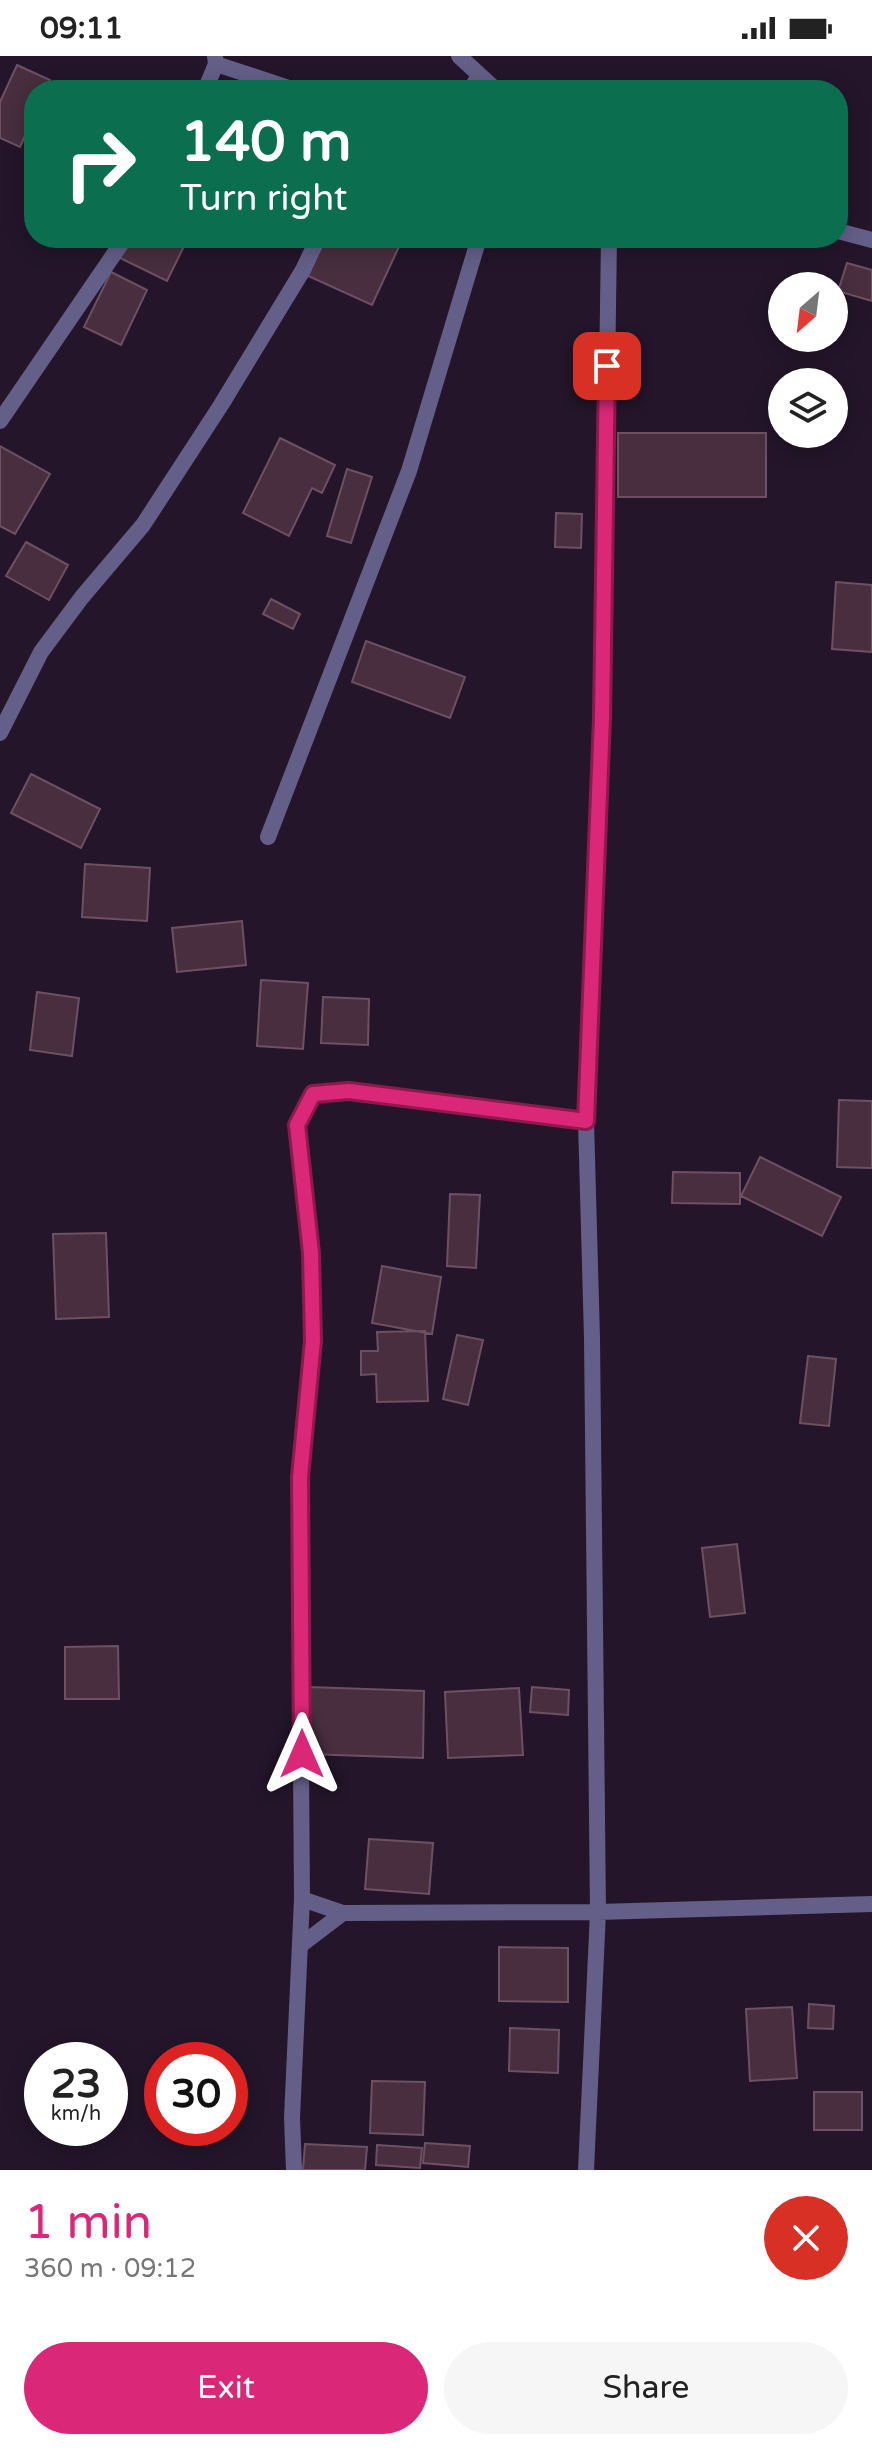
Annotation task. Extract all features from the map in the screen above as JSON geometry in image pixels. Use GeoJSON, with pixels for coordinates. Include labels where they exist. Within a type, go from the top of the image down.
{"type":"FeatureCollection","features":[{"type":"Feature","properties":{"kind":"street"},"geometry":{"type":"LineString","coordinates":[[459,56],[473,80]]}},
{"type":"Feature","properties":{"kind":"street"},"geometry":{"type":"LineString","coordinates":[[208,80],[215,60],[268,80]]}},
{"type":"Feature","properties":{"kind":"street"},"geometry":{"type":"LineString","coordinates":[[848,234],[872,240]]}},
{"type":"Feature","properties":{"kind":"street"},"geometry":{"type":"LineString","coordinates":[[0,421],[118,248]]}},
{"type":"Feature","properties":{"kind":"street"},"geometry":{"type":"LineString","coordinates":[[0,733],[41,652],[82,597],[143,525],[246,364],[313,248]]}},
{"type":"Feature","properties":{"kind":"street"},"geometry":{"type":"LineString","coordinates":[[268,837],[409,471],[476,248]]}},
{"type":"Feature","properties":{"kind":"street"},"geometry":{"type":"LineString","coordinates":[[586,2170],[598,1912],[592,1338],[586,1121],[602,718],[609,248]]}},
{"type":"Feature","properties":{"kind":"street"},"geometry":{"type":"LineString","coordinates":[[294,2170],[292,2118],[302,1899],[300,1482],[313,1341],[311,1253],[297,1125],[313,1094],[349,1091],[586,1121]]}},
{"type":"Feature","properties":{"kind":"street"},"geometry":{"type":"LineString","coordinates":[[302,1899],[343,1913],[598,1912],[872,1904]]}},
{"type":"Feature","properties":{"kind":"street"},"geometry":{"type":"LineString","coordinates":[[301,1945],[343,1913]]}},
{"type":"Feature","properties":{"kind":"building"},"geometry":{"type":"Polygon","coordinates":[[[17,65],[50,80],[24,80],[24,138],[20,147],[0,138],[0,102],[17,65]]]}},
{"type":"Feature","properties":{"kind":"building"},"geometry":{"type":"Polygon","coordinates":[[[17,65],[50,80],[24,80],[24,138],[20,147],[0,138],[0,102],[17,65]]]}},
{"type":"Feature","properties":{"kind":"building"},"geometry":{"type":"Polygon","coordinates":[[[120,248],[183,248],[167,281],[116,256],[120,248]]]}},
{"type":"Feature","properties":{"kind":"building"},"geometry":{"type":"Polygon","coordinates":[[[120,248],[183,248],[167,281],[116,256],[120,248]]]}},
{"type":"Feature","properties":{"kind":"building"},"geometry":{"type":"Polygon","coordinates":[[[318,248],[398,248],[372,305],[306,275],[318,248]]]}},
{"type":"Feature","properties":{"kind":"building"},"geometry":{"type":"Polygon","coordinates":[[[847,263],[872,270],[872,301],[848,294],[848,272],[844,272],[847,263]]]}},
{"type":"Feature","properties":{"kind":"building"},"geometry":{"type":"Polygon","coordinates":[[[111,272],[147,290],[121,345],[84,327],[111,272]]]}},
{"type":"Feature","properties":{"kind":"building"},"geometry":{"type":"Polygon","coordinates":[[[618,433],[766,433],[766,497],[618,497],[618,433]]]}},
{"type":"Feature","properties":{"kind":"building"},"geometry":{"type":"Polygon","coordinates":[[[280,438],[335,465],[322,493],[312,488],[289,536],[243,513],[280,438]]]}},
{"type":"Feature","properties":{"kind":"building"},"geometry":{"type":"Polygon","coordinates":[[[0,446],[50,474],[15,534],[0,526],[0,446]]]}},
{"type":"Feature","properties":{"kind":"building"},"geometry":{"type":"Polygon","coordinates":[[[0,446],[50,474],[15,534],[0,526],[0,446]]]}},
{"type":"Feature","properties":{"kind":"building"},"geometry":{"type":"Polygon","coordinates":[[[347,469],[372,477],[351,543],[327,536],[347,469]]]}},
{"type":"Feature","properties":{"kind":"building"},"geometry":{"type":"Polygon","coordinates":[[[556,513],[582,514],[581,548],[555,547],[556,513]]]}},
{"type":"Feature","properties":{"kind":"building"},"geometry":{"type":"Polygon","coordinates":[[[26,542],[68,565],[49,600],[6,576],[26,542]]]}},
{"type":"Feature","properties":{"kind":"building"},"geometry":{"type":"Polygon","coordinates":[[[836,582],[872,585],[872,652],[832,649],[836,582]]]}},
{"type":"Feature","properties":{"kind":"building"},"geometry":{"type":"Polygon","coordinates":[[[271,599],[300,614],[293,629],[263,614],[271,599]]]}},
{"type":"Feature","properties":{"kind":"building"},"geometry":{"type":"Polygon","coordinates":[[[366,641],[465,677],[450,718],[352,682],[366,641]]]}},
{"type":"Feature","properties":{"kind":"building"},"geometry":{"type":"Polygon","coordinates":[[[31,774],[100,809],[81,848],[11,813],[31,774]]]}},
{"type":"Feature","properties":{"kind":"building"},"geometry":{"type":"Polygon","coordinates":[[[85,864],[150,868],[147,921],[82,917],[85,864]]]}},
{"type":"Feature","properties":{"kind":"building"},"geometry":{"type":"Polygon","coordinates":[[[242,921],[246,965],[177,972],[172,928],[242,921]]]}},
{"type":"Feature","properties":{"kind":"building"},"geometry":{"type":"Polygon","coordinates":[[[261,980],[308,983],[303,1049],[257,1046],[261,980]]]}},
{"type":"Feature","properties":{"kind":"building"},"geometry":{"type":"Polygon","coordinates":[[[37,992],[79,998],[72,1056],[30,1050],[37,992]]]}},
{"type":"Feature","properties":{"kind":"building"},"geometry":{"type":"Polygon","coordinates":[[[323,997],[369,999],[368,1045],[321,1043],[323,997]]]}},
{"type":"Feature","properties":{"kind":"building"},"geometry":{"type":"Polygon","coordinates":[[[839,1100],[872,1101],[872,1168],[837,1167],[839,1100]]]}},
{"type":"Feature","properties":{"kind":"building"},"geometry":{"type":"Polygon","coordinates":[[[760,1157],[841,1197],[822,1236],[741,1196],[760,1157]]]}},
{"type":"Feature","properties":{"kind":"building"},"geometry":{"type":"Polygon","coordinates":[[[673,1172],[740,1173],[740,1204],[672,1203],[673,1172]]]}},
{"type":"Feature","properties":{"kind":"building"},"geometry":{"type":"Polygon","coordinates":[[[450,1194],[480,1195],[476,1268],[447,1266],[450,1194]]]}},
{"type":"Feature","properties":{"kind":"building"},"geometry":{"type":"Polygon","coordinates":[[[106,1233],[109,1317],[56,1319],[53,1234],[106,1233]]]}},
{"type":"Feature","properties":{"kind":"building"},"geometry":{"type":"Polygon","coordinates":[[[382,1266],[441,1277],[432,1334],[372,1323],[382,1266]]]}},
{"type":"Feature","properties":{"kind":"building"},"geometry":{"type":"Polygon","coordinates":[[[425,1331],[428,1401],[377,1402],[376,1374],[361,1375],[361,1351],[378,1351],[377,1332],[425,1331]]]}},
{"type":"Feature","properties":{"kind":"building"},"geometry":{"type":"Polygon","coordinates":[[[457,1335],[483,1340],[468,1405],[443,1399],[457,1335]]]}},
{"type":"Feature","properties":{"kind":"building"},"geometry":{"type":"Polygon","coordinates":[[[808,1356],[836,1359],[829,1426],[800,1423],[808,1356]]]}},
{"type":"Feature","properties":{"kind":"building"},"geometry":{"type":"Polygon","coordinates":[[[737,1544],[745,1613],[710,1617],[702,1548],[737,1544]]]}},
{"type":"Feature","properties":{"kind":"building"},"geometry":{"type":"Polygon","coordinates":[[[118,1646],[119,1699],[65,1699],[65,1647],[118,1646]]]}},
{"type":"Feature","properties":{"kind":"building"},"geometry":{"type":"Polygon","coordinates":[[[308,1687],[424,1691],[423,1758],[306,1754],[308,1687]]]}},
{"type":"Feature","properties":{"kind":"building"},"geometry":{"type":"Polygon","coordinates":[[[532,1687],[569,1690],[568,1715],[530,1712],[532,1687]]]}},
{"type":"Feature","properties":{"kind":"building"},"geometry":{"type":"Polygon","coordinates":[[[519,1688],[523,1755],[448,1758],[445,1692],[519,1688]]]}},
{"type":"Feature","properties":{"kind":"building"},"geometry":{"type":"Polygon","coordinates":[[[369,1839],[433,1843],[429,1894],[365,1889],[369,1839]]]}},
{"type":"Feature","properties":{"kind":"building"},"geometry":{"type":"Polygon","coordinates":[[[499,1947],[568,1948],[568,2002],[499,2001],[499,1947]]]}},
{"type":"Feature","properties":{"kind":"building"},"geometry":{"type":"Polygon","coordinates":[[[809,2004],[834,2006],[833,2029],[808,2028],[809,2004]]]}},
{"type":"Feature","properties":{"kind":"building"},"geometry":{"type":"Polygon","coordinates":[[[792,2007],[797,2078],[750,2081],[746,2009],[792,2007]]]}},
{"type":"Feature","properties":{"kind":"building"},"geometry":{"type":"Polygon","coordinates":[[[510,2028],[559,2030],[558,2073],[509,2071],[510,2028]]]}},
{"type":"Feature","properties":{"kind":"building"},"geometry":{"type":"Polygon","coordinates":[[[372,2081],[425,2082],[423,2135],[370,2133],[372,2081]]]}},
{"type":"Feature","properties":{"kind":"building"},"geometry":{"type":"Polygon","coordinates":[[[814,2092],[862,2092],[862,2130],[814,2130],[814,2092]]]}},
{"type":"Feature","properties":{"kind":"building"},"geometry":{"type":"Polygon","coordinates":[[[425,2143],[470,2146],[468,2167],[423,2163],[425,2143]]]}},
{"type":"Feature","properties":{"kind":"building"},"geometry":{"type":"Polygon","coordinates":[[[305,2144],[367,2147],[365,2170],[303,2170],[305,2144]]]}},
{"type":"Feature","properties":{"kind":"building"},"geometry":{"type":"Polygon","coordinates":[[[377,2145],[422,2148],[420,2168],[376,2165],[377,2145]]]}},
{"type":"Feature","properties":{"kind":"route"},"geometry":{"type":"LineString","coordinates":[[302,1754],[300,1477],[313,1341],[311,1253],[297,1125],[313,1094],[349,1091],[586,1121],[602,718],[607,366]]}}]}
